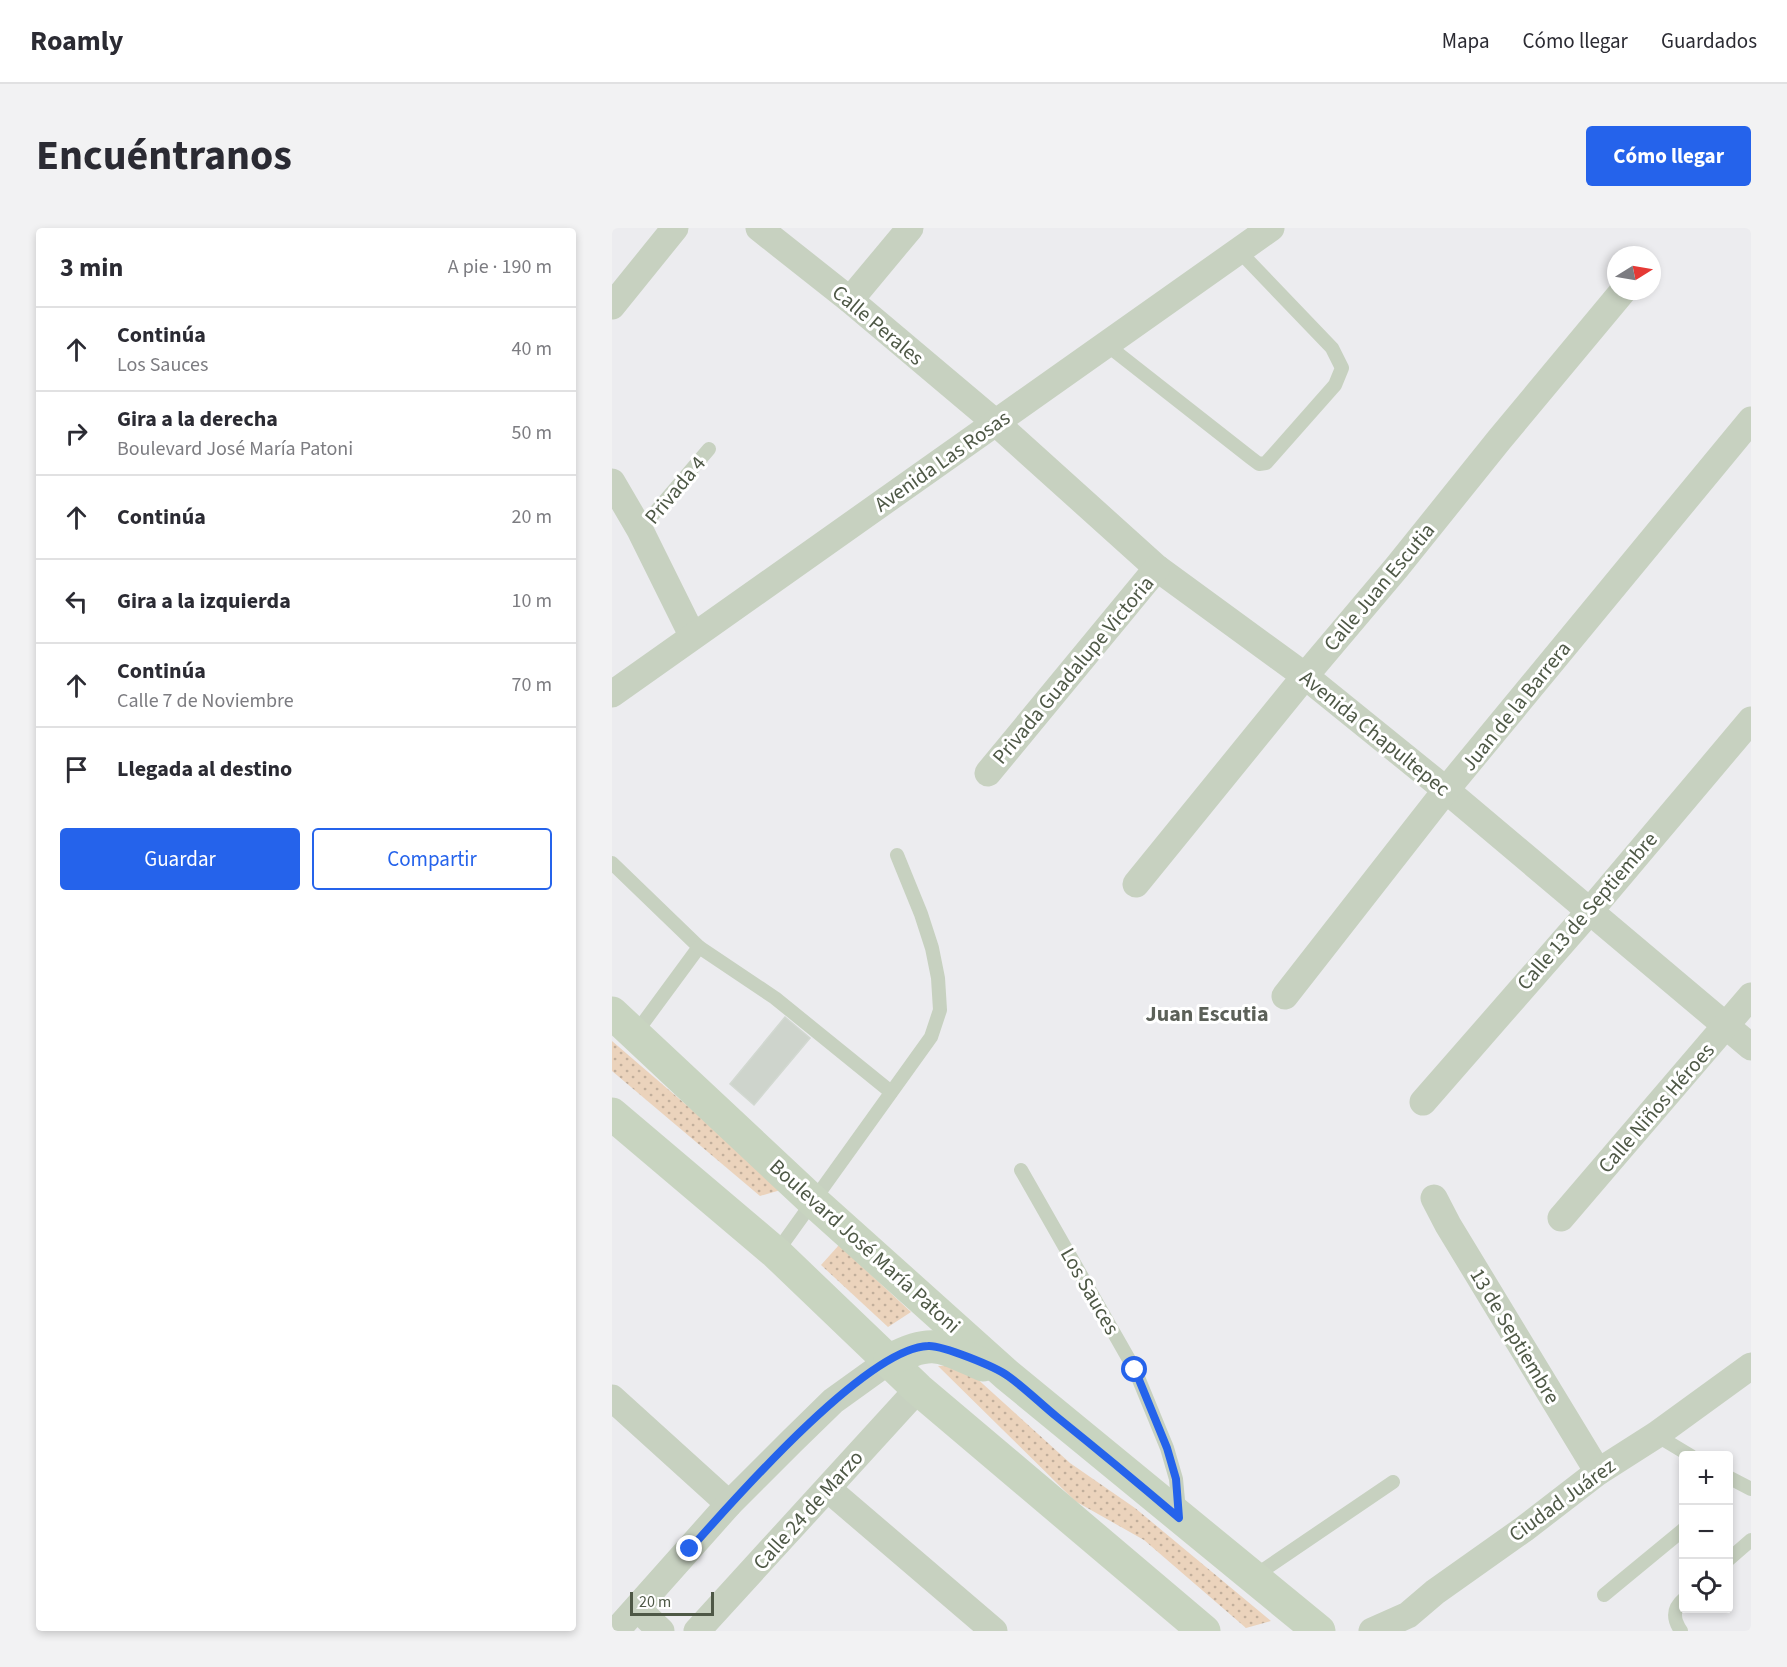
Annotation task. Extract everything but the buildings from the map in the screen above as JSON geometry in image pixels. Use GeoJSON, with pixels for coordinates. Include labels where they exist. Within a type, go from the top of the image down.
{"type":"FeatureCollection","features":[{"type":"Feature","properties":{"kind":"main road","name":"Boulevard José María Patoni"},"geometry":{"type":"LineString","coordinates":[[623,1023],[813,1201],[1007,1375],[1319,1631]]}},
{"type":"Feature","properties":{"kind":"main road"},"geometry":{"type":"LineString","coordinates":[[612,1114],[776,1253],[918,1389],[1204,1631]]}},
{"type":"Feature","properties":{"kind":"main road"},"geometry":{"type":"LineString","coordinates":[[890,1360],[916,1348],[936,1346],[1007,1375]]}},
{"type":"Feature","properties":{"kind":"street"},"geometry":{"type":"LineString","coordinates":[[612,306],[675,228]]}},
{"type":"Feature","properties":{"kind":"street","name":"Calle Perales"},"geometry":{"type":"LineString","coordinates":[[759,228],[850,300],[996,423]]}},
{"type":"Feature","properties":{"kind":"street"},"geometry":{"type":"LineString","coordinates":[[850,300],[910,228]]}},
{"type":"Feature","properties":{"kind":"street","name":"Avenida Las Rosas"},"geometry":{"type":"LineString","coordinates":[[612,694],[1271,228]]}},
{"type":"Feature","properties":{"kind":"street","name":"Calle Juan Escutia"},"geometry":{"type":"LineString","coordinates":[[1136,884],[1616,300]]}},
{"type":"Feature","properties":{"kind":"street","name":"Juan de la Barrera"},"geometry":{"type":"LineString","coordinates":[[1285,996],[1446,790],[1751,420]]}},
{"type":"Feature","properties":{"kind":"street","name":"Avenida Chapultepec"},"geometry":{"type":"LineString","coordinates":[[996,423],[1157,568],[1305,676],[1446,790],[1751,1047]]}},
{"type":"Feature","properties":{"kind":"street"},"geometry":{"type":"LineString","coordinates":[[612,482],[640,531],[692,636]]}},
{"type":"Feature","properties":{"kind":"street","name":"Privada Guadalupe Victoria"},"geometry":{"type":"LineString","coordinates":[[988,773],[1157,568]]}},
{"type":"Feature","properties":{"kind":"street","name":"Calle 13 de Septiembre"},"geometry":{"type":"LineString","coordinates":[[1423,1102],[1589,912],[1751,720]]}},
{"type":"Feature","properties":{"kind":"street","name":"Calle Niños Héroes"},"geometry":{"type":"LineString","coordinates":[[1561,1218],[1751,996]]}},
{"type":"Feature","properties":{"kind":"street","name":"13 de Septiembre"},"geometry":{"type":"LineString","coordinates":[[1434,1198],[1598,1472]]}},
{"type":"Feature","properties":{"kind":"street"},"geometry":{"type":"LineString","coordinates":[[616,1631],[638,1609],[729,1504],[833,1401],[890,1360]]}},
{"type":"Feature","properties":{"kind":"street","name":"Ciudad Juárez"},"geometry":{"type":"LineString","coordinates":[[1372,1631],[1408,1615],[1435,1592],[1524,1529],[1598,1472],[1656,1435],[1751,1366]]}},
{"type":"Feature","properties":{"kind":"street","name":"Calle 24 de Marzo"},"geometry":{"type":"LineString","coordinates":[[697,1631],[918,1389]]}},
{"type":"Feature","properties":{"kind":"street"},"geometry":{"type":"LineString","coordinates":[[612,1398],[729,1504]]}},
{"type":"Feature","properties":{"kind":"street"},"geometry":{"type":"LineString","coordinates":[[828,1489],[994,1631]]}},
{"type":"Feature","properties":{"kind":"street"},"geometry":{"type":"LineString","coordinates":[[638,1609],[662,1631]]}},
{"type":"Feature","properties":{"kind":"lane"},"geometry":{"type":"LineString","coordinates":[[1107,345],[1259,464],[1266,463],[1335,385],[1342,368],[1332,348],[1239,251]]}},
{"type":"Feature","properties":{"kind":"lane","name":"Privada 4"},"geometry":{"type":"LineString","coordinates":[[640,531],[709,449]]}},
{"type":"Feature","properties":{"kind":"lane"},"geometry":{"type":"LineString","coordinates":[[776,1253],[931,1037],[940,1010],[938,978],[932,948],[897,855]]}},
{"type":"Feature","properties":{"kind":"lane"},"geometry":{"type":"LineString","coordinates":[[612,863],[699,947],[775,998],[891,1092]]}},
{"type":"Feature","properties":{"kind":"lane"},"geometry":{"type":"LineString","coordinates":[[623,1023],[699,947]]}},
{"type":"Feature","properties":{"kind":"lane","name":"Los Sauces"},"geometry":{"type":"LineString","coordinates":[[1021,1170],[1135,1370],[1167,1448],[1176,1479],[1179,1518]]}},
{"type":"Feature","properties":{"kind":"lane"},"geometry":{"type":"LineString","coordinates":[[1656,1435],[1684,1451]]}},
{"type":"Feature","properties":{"kind":"lane"},"geometry":{"type":"LineString","coordinates":[[1253,1577],[1393,1482]]}},
{"type":"Feature","properties":{"kind":"lane"},"geometry":{"type":"LineString","coordinates":[[1604,1594],[1679,1532]]}},
{"type":"Feature","properties":{"kind":"lane"},"geometry":{"type":"LineString","coordinates":[[1729,1559],[1751,1540]]}},
{"type":"Feature","properties":{"kind":"lane"},"geometry":{"type":"LineString","coordinates":[[1679,1602],[1674,1620],[1681,1631]]}},
{"type":"Feature","properties":{"kind":"shaded area"},"geometry":{"type":"Polygon","coordinates":[[[612,1041],[784,1189],[760,1196],[612,1071],[612,1041]]]}},
{"type":"Feature","properties":{"kind":"shaded area"},"geometry":{"type":"Polygon","coordinates":[[[839,1245],[911,1312],[888,1327],[821,1265],[839,1245]]]}},
{"type":"Feature","properties":{"kind":"shaded area"},"geometry":{"type":"Polygon","coordinates":[[[962,1365],[1070,1463],[1135,1508],[1271,1621],[1246,1628],[1144,1540],[1075,1501],[938,1366],[962,1365]]]}},
{"type":"Feature","properties":{"kind":"district","name":"Juan Escutia"},"geometry":{"type":"Point","coordinates":[1207,1013]}},
{"type":"Feature","properties":{"kind":"route"},"geometry":{"type":"LineString","coordinates":[[690,1549],[729,1504],[833,1401],[890,1360],[905,1352],[927,1346],[950,1350],[1007,1375],[1179,1518],[1176,1479],[1167,1448],[1135,1370]]}}]}
